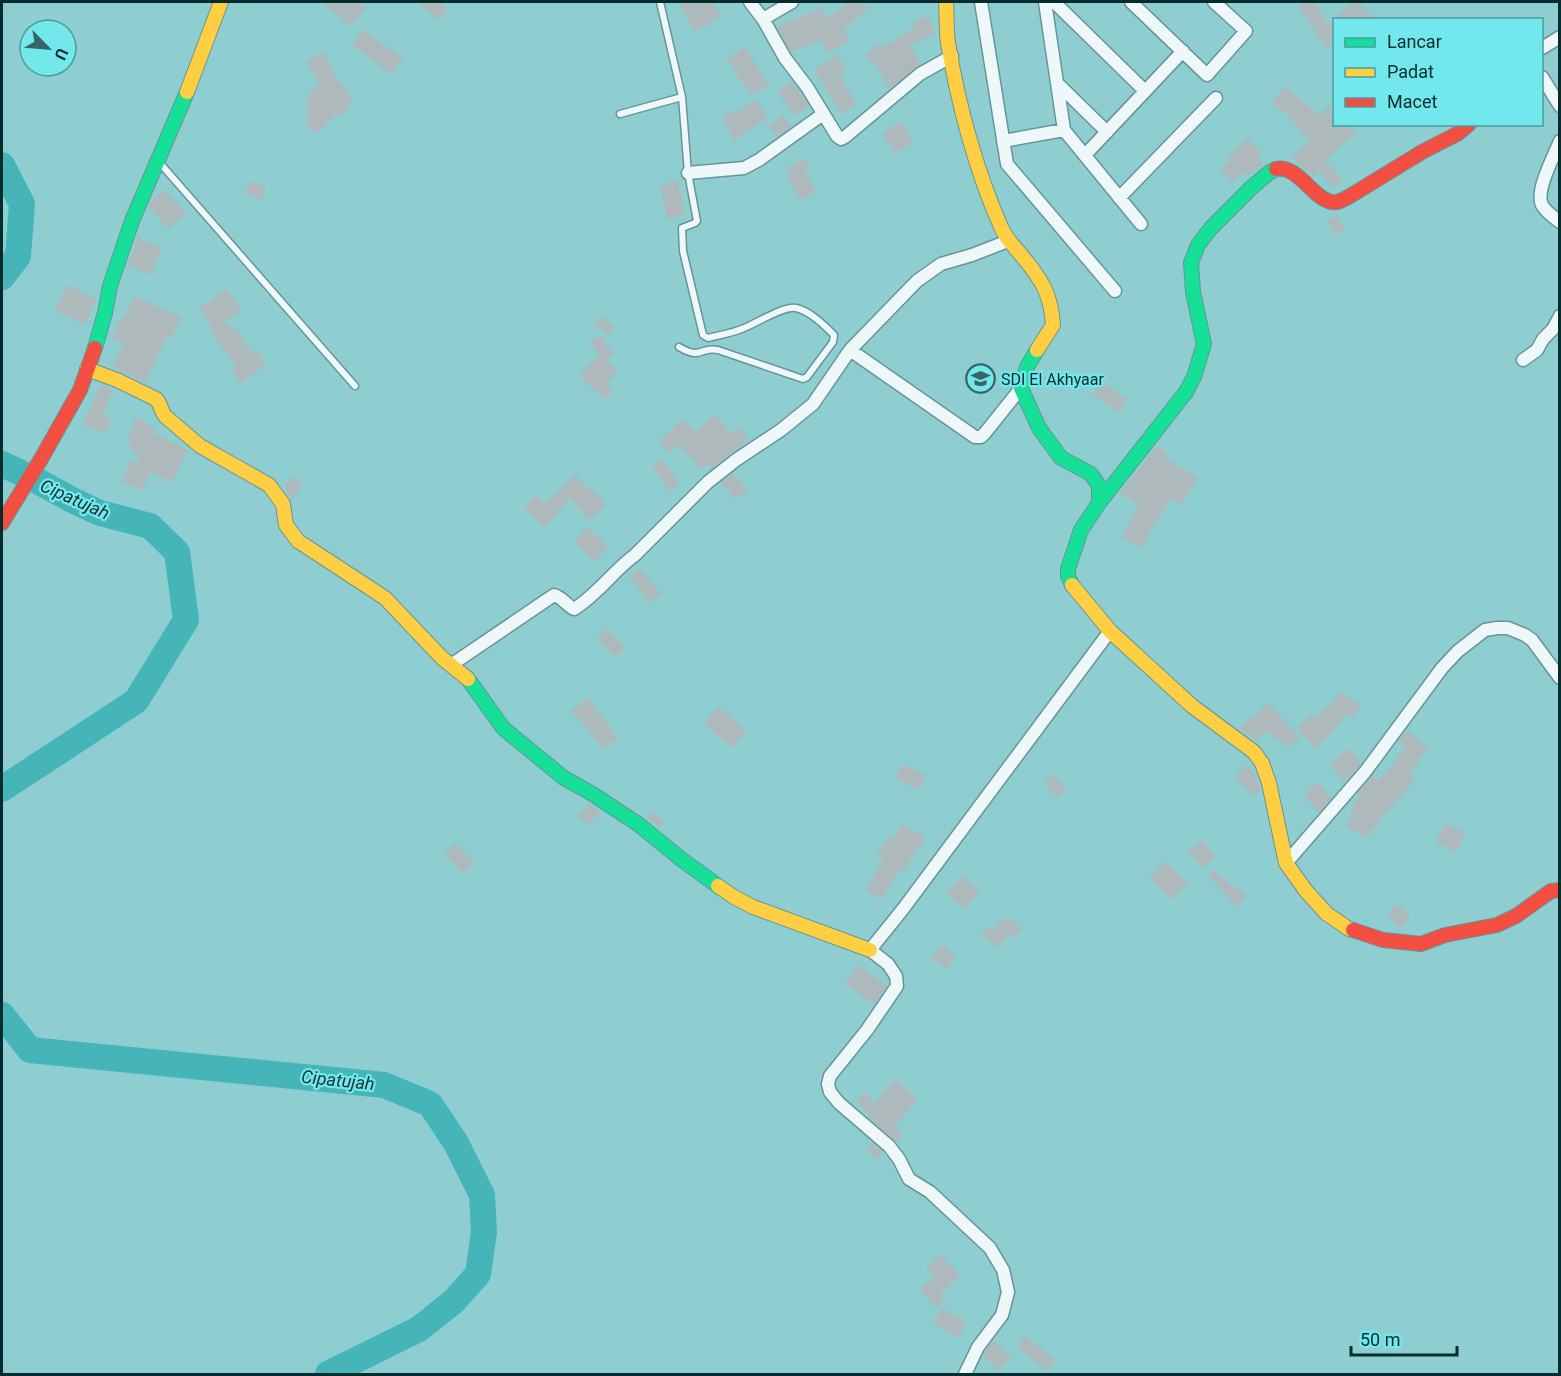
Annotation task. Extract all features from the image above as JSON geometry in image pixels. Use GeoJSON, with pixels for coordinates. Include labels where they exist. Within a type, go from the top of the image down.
{"type":"FeatureCollection","features":[{"type":"Feature","properties":{"kind":"street"},"geometry":{"type":"LineString","coordinates":[[3,521],[80,390],[129,230],[195,73],[220,2]]}},
{"type":"Feature","properties":{"kind":"street"},"geometry":{"type":"LineString","coordinates":[[750,2],[763,19],[785,58],[841,139],[920,74],[952,56]]}},
{"type":"Feature","properties":{"kind":"street"},"geometry":{"type":"LineString","coordinates":[[763,19],[792,2]]}},
{"type":"Feature","properties":{"kind":"street"},"geometry":{"type":"LineString","coordinates":[[850,350],[975,437],[981,437],[1021,388],[1027,367],[1053,324],[1048,294],[1041,280],[1008,241],[984,185],[964,117],[948,41],[946,2]]}},
{"type":"Feature","properties":{"kind":"street"},"geometry":{"type":"LineString","coordinates":[[981,2],[1007,164],[1115,291]]}},
{"type":"Feature","properties":{"kind":"street"},"geometry":{"type":"LineString","coordinates":[[1045,2],[1064,130],[1141,224]]}},
{"type":"Feature","properties":{"kind":"street"},"geometry":{"type":"LineString","coordinates":[[1054,2],[1145,91]]}},
{"type":"Feature","properties":{"kind":"street"},"geometry":{"type":"LineString","coordinates":[[1131,2],[1207,75],[1246,31],[1214,2]]}},
{"type":"Feature","properties":{"kind":"street"},"geometry":{"type":"LineString","coordinates":[[1543,47],[1560,37]]}},
{"type":"Feature","properties":{"kind":"street"},"geometry":{"type":"LineString","coordinates":[[1085,155],[1182,51]]}},
{"type":"Feature","properties":{"kind":"street"},"geometry":{"type":"LineString","coordinates":[[1543,79],[1560,106]]}},
{"type":"Feature","properties":{"kind":"street"},"geometry":{"type":"LineString","coordinates":[[1057,83],[1107,132]]}},
{"type":"Feature","properties":{"kind":"street"},"geometry":{"type":"LineString","coordinates":[[1119,198],[1216,98]]}},
{"type":"Feature","properties":{"kind":"street"},"geometry":{"type":"LineString","coordinates":[[688,173],[744,168],[759,160],[823,114]]}},
{"type":"Feature","properties":{"kind":"street"},"geometry":{"type":"LineString","coordinates":[[1468,126],[1350,196],[1336,202],[1325,199],[1288,169],[1278,168],[1252,187],[1211,228],[1198,246],[1191,263],[1193,292],[1204,344],[1194,377],[1186,392],[1099,503],[1081,530],[1068,568],[1068,576],[1072,585],[1110,631],[1192,706],[1258,757],[1269,783],[1286,863],[1306,891],[1337,922],[1364,934],[1400,943],[1421,944],[1445,935],[1497,925],[1516,916],[1551,891],[1560,890]]}},
{"type":"Feature","properties":{"kind":"street"},"geometry":{"type":"LineString","coordinates":[[1003,141],[1064,130]]}},
{"type":"Feature","properties":{"kind":"street"},"geometry":{"type":"LineString","coordinates":[[1560,141],[1540,196],[1543,207],[1560,222]]}},
{"type":"Feature","properties":{"kind":"street"},"geometry":{"type":"LineString","coordinates":[[451,665],[554,595],[559,596],[567,606],[574,609],[585,602],[708,482],[813,404],[850,350],[917,282],[941,264],[1008,241]]}},
{"type":"Feature","properties":{"kind":"street"},"geometry":{"type":"LineString","coordinates":[[1523,360],[1537,350],[1560,316]]}},
{"type":"Feature","properties":{"kind":"street"},"geometry":{"type":"LineString","coordinates":[[87,369],[117,380],[156,399],[165,416],[200,446],[269,485],[283,504],[286,525],[298,541],[385,598],[442,658],[468,679],[504,729],[564,778],[638,824],[734,897],[753,907],[870,950],[888,964],[896,976],[897,986],[867,1030],[830,1076],[828,1084],[830,1092],[839,1103],[894,1151],[909,1179],[930,1192],[990,1248],[1003,1270],[1008,1292],[1002,1315],[978,1347],[965,1374]]}},
{"type":"Feature","properties":{"kind":"street"},"geometry":{"type":"LineString","coordinates":[[1021,388],[1039,428],[1062,458],[1091,474],[1098,486],[1099,503]]}},
{"type":"Feature","properties":{"kind":"street"},"geometry":{"type":"LineString","coordinates":[[1286,863],[1365,772],[1442,668],[1458,651],[1485,630],[1508,628],[1525,635],[1532,640],[1560,678]]}},
{"type":"Feature","properties":{"kind":"street"},"geometry":{"type":"LineString","coordinates":[[870,950],[1110,631]]}},
{"type":"Feature","properties":{"kind":"lane"},"geometry":{"type":"LineString","coordinates":[[660,2],[682,97],[688,173],[697,221],[682,228],[683,251],[703,335],[708,338],[744,328],[788,308],[796,308],[808,314],[834,335],[833,342],[803,379],[711,348],[700,354],[694,354],[679,347]]}},
{"type":"Feature","properties":{"kind":"lane"},"geometry":{"type":"LineString","coordinates":[[620,114],[682,97]]}},
{"type":"Feature","properties":{"kind":"lane"},"geometry":{"type":"LineString","coordinates":[[158,161],[355,386]]}},
{"type":"Feature","properties":{"kind":"building"},"geometry":{"type":"Polygon","coordinates":[[[321,2],[358,2],[366,8],[351,26],[321,2]]]}},
{"type":"Feature","properties":{"kind":"building"},"geometry":{"type":"Polygon","coordinates":[[[417,2],[440,2],[448,9],[439,20],[417,2]]]}},
{"type":"Feature","properties":{"kind":"building"},"geometry":{"type":"Polygon","coordinates":[[[686,2],[713,2],[722,16],[695,32],[679,5],[686,2]]]}},
{"type":"Feature","properties":{"kind":"building"},"geometry":{"type":"Polygon","coordinates":[[[849,2],[862,2],[868,9],[843,30],[850,40],[828,53],[820,40],[791,52],[777,27],[822,8],[827,19],[849,2]]]}},
{"type":"Feature","properties":{"kind":"building"},"geometry":{"type":"Polygon","coordinates":[[[1296,2],[1315,2],[1328,25],[1333,20],[1333,43],[1326,48],[1296,2]]]}},
{"type":"Feature","properties":{"kind":"building"},"geometry":{"type":"Polygon","coordinates":[[[1353,2],[1359,2],[1373,18],[1336,18],[1353,2]]]}},
{"type":"Feature","properties":{"kind":"building"},"geometry":{"type":"Polygon","coordinates":[[[927,16],[936,33],[910,45],[921,64],[889,89],[874,62],[871,64],[865,54],[881,43],[883,47],[915,28],[912,23],[927,16]]]}},
{"type":"Feature","properties":{"kind":"building"},"geometry":{"type":"Polygon","coordinates":[[[363,30],[403,58],[391,74],[352,45],[363,30]]]}},
{"type":"Feature","properties":{"kind":"building"},"geometry":{"type":"Polygon","coordinates":[[[745,47],[769,86],[749,95],[744,82],[742,84],[727,59],[745,47]]]}},
{"type":"Feature","properties":{"kind":"building"},"geometry":{"type":"Polygon","coordinates":[[[323,52],[340,83],[352,99],[348,110],[339,117],[337,114],[318,133],[307,127],[307,98],[319,83],[306,61],[323,52]]]}},
{"type":"Feature","properties":{"kind":"building"},"geometry":{"type":"Polygon","coordinates":[[[837,55],[846,69],[839,73],[857,104],[841,114],[814,69],[837,55]]]}},
{"type":"Feature","properties":{"kind":"building"},"geometry":{"type":"Polygon","coordinates":[[[792,81],[809,106],[795,116],[777,92],[792,81]]]}},
{"type":"Feature","properties":{"kind":"building"},"geometry":{"type":"Polygon","coordinates":[[[1285,86],[1319,115],[1328,106],[1333,110],[1333,126],[1349,126],[1355,134],[1325,160],[1342,180],[1333,188],[1319,171],[1314,177],[1292,158],[1309,141],[1288,115],[1272,102],[1285,86]]]}},
{"type":"Feature","properties":{"kind":"building"},"geometry":{"type":"Polygon","coordinates":[[[756,99],[768,118],[734,140],[721,116],[733,110],[735,114],[756,99]]]}},
{"type":"Feature","properties":{"kind":"building"},"geometry":{"type":"Polygon","coordinates":[[[783,115],[791,127],[777,137],[768,126],[783,115]]]}},
{"type":"Feature","properties":{"kind":"building"},"geometry":{"type":"Polygon","coordinates":[[[900,121],[914,141],[895,153],[882,134],[900,121]]]}},
{"type":"Feature","properties":{"kind":"building"},"geometry":{"type":"Polygon","coordinates":[[[1247,138],[1262,154],[1257,158],[1263,164],[1248,176],[1244,172],[1233,182],[1220,169],[1230,160],[1228,157],[1247,138]]]}},
{"type":"Feature","properties":{"kind":"building"},"geometry":{"type":"Polygon","coordinates":[[[805,158],[810,169],[804,172],[816,191],[800,200],[786,176],[791,173],[788,167],[805,158]]]}},
{"type":"Feature","properties":{"kind":"building"},"geometry":{"type":"Polygon","coordinates":[[[250,181],[266,188],[261,200],[245,193],[250,181]]]}},
{"type":"Feature","properties":{"kind":"building"},"geometry":{"type":"Polygon","coordinates":[[[678,181],[685,215],[667,219],[660,185],[678,181]]]}},
{"type":"Feature","properties":{"kind":"building"},"geometry":{"type":"Polygon","coordinates":[[[164,190],[186,213],[169,229],[149,207],[152,200],[164,190]]]}},
{"type":"Feature","properties":{"kind":"building"},"geometry":{"type":"Polygon","coordinates":[[[1337,215],[1346,229],[1335,235],[1327,221],[1337,215]]]}},
{"type":"Feature","properties":{"kind":"building"},"geometry":{"type":"Polygon","coordinates":[[[138,238],[162,248],[150,275],[128,265],[138,238]]]}},
{"type":"Feature","properties":{"kind":"building"},"geometry":{"type":"Polygon","coordinates":[[[67,285],[97,299],[85,325],[55,311],[67,285]]]}},
{"type":"Feature","properties":{"kind":"building"},"geometry":{"type":"Polygon","coordinates":[[[227,289],[241,311],[224,322],[238,330],[253,355],[258,352],[266,364],[241,383],[232,371],[236,368],[208,330],[216,334],[199,308],[227,289]]]}},
{"type":"Feature","properties":{"kind":"building"},"geometry":{"type":"Polygon","coordinates":[[[134,296],[181,317],[172,338],[167,336],[145,382],[112,367],[124,343],[112,338],[134,296]]]}},
{"type":"Feature","properties":{"kind":"building"},"geometry":{"type":"Polygon","coordinates":[[[601,316],[614,327],[608,335],[594,325],[601,316]]]}},
{"type":"Feature","properties":{"kind":"building"},"geometry":{"type":"Polygon","coordinates":[[[600,335],[614,354],[606,360],[618,373],[606,383],[613,390],[605,399],[579,376],[599,354],[590,342],[600,335]]]}},
{"type":"Feature","properties":{"kind":"building"},"geometry":{"type":"Polygon","coordinates":[[[1101,382],[1128,399],[1120,412],[1093,395],[1101,382]]]}},
{"type":"Feature","properties":{"kind":"building"},"geometry":{"type":"Polygon","coordinates":[[[100,385],[113,390],[103,416],[111,419],[106,433],[83,425],[100,385]]]}},
{"type":"Feature","properties":{"kind":"building"},"geometry":{"type":"Polygon","coordinates":[[[715,415],[731,434],[739,427],[749,439],[711,469],[707,464],[702,469],[677,445],[669,453],[659,441],[683,419],[694,432],[715,415]]]}},
{"type":"Feature","properties":{"kind":"building"},"geometry":{"type":"Polygon","coordinates":[[[136,417],[155,428],[153,433],[188,450],[172,482],[150,472],[143,490],[122,482],[131,460],[140,464],[127,439],[136,417]]]}},
{"type":"Feature","properties":{"kind":"building"},"geometry":{"type":"Polygon","coordinates":[[[1157,446],[1168,454],[1165,458],[1197,478],[1181,505],[1171,499],[1142,548],[1122,537],[1138,505],[1120,493],[1157,446]]]}},
{"type":"Feature","properties":{"kind":"building"},"geometry":{"type":"Polygon","coordinates":[[[662,459],[680,483],[670,491],[652,467],[662,459]]]}},
{"type":"Feature","properties":{"kind":"building"},"geometry":{"type":"Polygon","coordinates":[[[733,473],[748,490],[736,500],[721,482],[733,473]]]}},
{"type":"Feature","properties":{"kind":"building"},"geometry":{"type":"Polygon","coordinates":[[[576,475],[606,505],[589,520],[570,498],[545,527],[524,509],[536,495],[545,503],[576,475]]]}},
{"type":"Feature","properties":{"kind":"building"},"geometry":{"type":"Polygon","coordinates":[[[293,476],[303,484],[292,499],[284,487],[293,476]]]}},
{"type":"Feature","properties":{"kind":"building"},"geometry":{"type":"Polygon","coordinates":[[[587,527],[608,547],[595,561],[574,542],[587,527]]]}},
{"type":"Feature","properties":{"kind":"building"},"geometry":{"type":"Polygon","coordinates":[[[640,568],[661,594],[649,603],[629,576],[640,568]]]}},
{"type":"Feature","properties":{"kind":"building"},"geometry":{"type":"Polygon","coordinates":[[[607,629],[625,647],[615,657],[597,639],[607,629]]]}},
{"type":"Feature","properties":{"kind":"building"},"geometry":{"type":"Polygon","coordinates":[[[1341,692],[1361,706],[1352,719],[1347,715],[1316,749],[1297,729],[1310,714],[1315,719],[1327,706],[1329,708],[1341,692]]]}},
{"type":"Feature","properties":{"kind":"building"},"geometry":{"type":"Polygon","coordinates":[[[587,697],[618,738],[603,749],[571,711],[587,697]]]}},
{"type":"Feature","properties":{"kind":"building"},"geometry":{"type":"Polygon","coordinates":[[[1268,703],[1300,737],[1288,748],[1279,739],[1277,741],[1267,730],[1256,740],[1239,728],[1268,703]]]}},
{"type":"Feature","properties":{"kind":"building"},"geometry":{"type":"Polygon","coordinates":[[[718,707],[746,731],[732,748],[704,724],[718,707]]]}},
{"type":"Feature","properties":{"kind":"building"},"geometry":{"type":"Polygon","coordinates":[[[1407,730],[1428,749],[1410,773],[1416,779],[1375,828],[1373,827],[1368,838],[1346,827],[1353,813],[1350,811],[1359,797],[1357,794],[1373,775],[1378,781],[1397,759],[1405,746],[1399,740],[1407,730]]]}},
{"type":"Feature","properties":{"kind":"building"},"geometry":{"type":"Polygon","coordinates":[[[1348,748],[1362,763],[1345,782],[1329,764],[1348,748]]]}},
{"type":"Feature","properties":{"kind":"building"},"geometry":{"type":"Polygon","coordinates":[[[902,764],[926,775],[919,790],[895,778],[902,764]]]}},
{"type":"Feature","properties":{"kind":"building"},"geometry":{"type":"Polygon","coordinates":[[[1247,765],[1255,774],[1260,790],[1253,796],[1235,776],[1247,765]]]}},
{"type":"Feature","properties":{"kind":"building"},"geometry":{"type":"Polygon","coordinates":[[[1053,774],[1066,789],[1057,798],[1044,783],[1053,774]]]}},
{"type":"Feature","properties":{"kind":"building"},"geometry":{"type":"Polygon","coordinates":[[[1318,782],[1331,798],[1319,813],[1304,795],[1318,782]]]}},
{"type":"Feature","properties":{"kind":"building"},"geometry":{"type":"Polygon","coordinates":[[[589,804],[600,812],[588,825],[578,816],[589,804]]]}},
{"type":"Feature","properties":{"kind":"building"},"geometry":{"type":"Polygon","coordinates":[[[652,811],[665,822],[660,828],[647,818],[652,811]]]}},
{"type":"Feature","properties":{"kind":"building"},"geometry":{"type":"Polygon","coordinates":[[[1445,823],[1466,833],[1456,852],[1436,842],[1445,823]]]}},
{"type":"Feature","properties":{"kind":"building"},"geometry":{"type":"Polygon","coordinates":[[[901,824],[925,836],[903,872],[899,869],[882,900],[866,890],[883,859],[876,855],[888,837],[893,840],[901,824]]]}},
{"type":"Feature","properties":{"kind":"building"},"geometry":{"type":"Polygon","coordinates":[[[1201,840],[1216,856],[1203,868],[1188,852],[1201,840]]]}},
{"type":"Feature","properties":{"kind":"building"},"geometry":{"type":"Polygon","coordinates":[[[455,843],[474,863],[463,873],[444,854],[455,843]]]}},
{"type":"Feature","properties":{"kind":"building"},"geometry":{"type":"Polygon","coordinates":[[[1165,861],[1188,882],[1172,900],[1149,879],[1165,861]]]}},
{"type":"Feature","properties":{"kind":"building"},"geometry":{"type":"Polygon","coordinates":[[[1213,870],[1246,896],[1237,907],[1208,875],[1213,870]]]}},
{"type":"Feature","properties":{"kind":"building"},"geometry":{"type":"Polygon","coordinates":[[[962,876],[980,891],[965,909],[946,894],[962,876]]]}},
{"type":"Feature","properties":{"kind":"building"},"geometry":{"type":"Polygon","coordinates":[[[1397,904],[1410,917],[1401,928],[1387,915],[1397,904]]]}},
{"type":"Feature","properties":{"kind":"building"},"geometry":{"type":"Polygon","coordinates":[[[1007,916],[1022,929],[1013,938],[1009,934],[998,948],[981,935],[988,926],[993,930],[1007,916]]]}},
{"type":"Feature","properties":{"kind":"building"},"geometry":{"type":"Polygon","coordinates":[[[941,945],[956,957],[946,969],[931,958],[941,945]]]}},
{"type":"Feature","properties":{"kind":"building"},"geometry":{"type":"Polygon","coordinates":[[[858,965],[887,986],[874,1004],[845,984],[858,965]]]}},
{"type":"Feature","properties":{"kind":"building"},"geometry":{"type":"Polygon","coordinates":[[[896,1079],[918,1100],[894,1126],[902,1134],[895,1141],[871,1119],[856,1100],[866,1092],[874,1103],[896,1079]]]}},
{"type":"Feature","properties":{"kind":"building"},"geometry":{"type":"Polygon","coordinates":[[[873,1143],[883,1152],[876,1160],[866,1149],[873,1143]]]}},
{"type":"Feature","properties":{"kind":"building"},"geometry":{"type":"Polygon","coordinates":[[[940,1255],[960,1275],[939,1296],[944,1301],[936,1308],[920,1290],[934,1277],[926,1269],[940,1255]]]}},
{"type":"Feature","properties":{"kind":"building"},"geometry":{"type":"Polygon","coordinates":[[[942,1308],[967,1322],[958,1338],[933,1323],[942,1308]]]}},
{"type":"Feature","properties":{"kind":"building"},"geometry":{"type":"Polygon","coordinates":[[[1025,1336],[1056,1360],[1048,1371],[1016,1347],[1025,1336]]]}},
{"type":"Feature","properties":{"kind":"building"},"geometry":{"type":"Polygon","coordinates":[[[993,1341],[1011,1357],[999,1370],[983,1356],[993,1341]]]}},
{"type":"Feature","properties":{"kind":"waterway","name":"Cipatujah"},"geometry":{"type":"LineString","coordinates":[[2,165],[22,204],[18,256],[2,277]]}},
{"type":"Feature","properties":{"kind":"waterway","name":"Cipatujah"},"geometry":{"type":"LineString","coordinates":[[2,464],[100,513],[150,526],[177,552],[186,620],[136,701],[2,789]]}},
{"type":"Feature","properties":{"kind":"waterway","name":"Cipatujah"},"geometry":{"type":"LineString","coordinates":[[2,1015],[30,1050],[384,1085],[430,1104],[456,1143],[482,1195],[484,1232],[478,1274],[454,1301],[419,1329],[328,1374]]}},
{"type":"Feature","properties":{"kind":"traffic: fast"},"geometry":{"type":"LineString","coordinates":[[95,348],[110,286],[132,221],[187,92]]}},
{"type":"Feature","properties":{"kind":"traffic: fast"},"geometry":{"type":"LineString","coordinates":[[1099,503],[1186,392],[1194,377],[1204,344],[1193,292],[1191,263],[1198,245],[1211,228],[1252,187],[1276,169]]}},
{"type":"Feature","properties":{"kind":"traffic: fast"},"geometry":{"type":"LineString","coordinates":[[1037,350],[1027,367],[1021,388],[1039,428],[1061,458],[1091,474],[1099,486],[1099,503],[1081,530],[1068,569],[1072,585]]}},
{"type":"Feature","properties":{"kind":"traffic: fast"},"geometry":{"type":"LineString","coordinates":[[468,679],[504,729],[564,778],[638,824],[718,886]]}},
{"type":"Feature","properties":{"kind":"traffic: slow"},"geometry":{"type":"LineString","coordinates":[[187,92],[221,2]]}},
{"type":"Feature","properties":{"kind":"traffic: slow"},"geometry":{"type":"LineString","coordinates":[[946,2],[947,38],[952,66],[969,136],[984,183],[1003,231],[1040,280],[1048,296],[1053,325],[1037,350]]}},
{"type":"Feature","properties":{"kind":"traffic: slow"},"geometry":{"type":"LineString","coordinates":[[87,369],[117,380],[156,399],[165,416],[200,446],[269,485],[283,504],[286,525],[298,541],[385,598],[442,658],[468,679]]}},
{"type":"Feature","properties":{"kind":"traffic: slow"},"geometry":{"type":"LineString","coordinates":[[1072,585],[1110,631],[1192,706],[1254,752],[1262,763],[1269,783],[1286,863],[1306,891],[1327,914],[1353,930]]}},
{"type":"Feature","properties":{"kind":"traffic: slow"},"geometry":{"type":"LineString","coordinates":[[718,886],[753,907],[870,950]]}},
{"type":"Feature","properties":{"kind":"traffic: jam"},"geometry":{"type":"LineString","coordinates":[[1276,169],[1285,169],[1293,173],[1322,198],[1329,202],[1337,202],[1457,134],[1467,126]]}},
{"type":"Feature","properties":{"kind":"traffic: jam"},"geometry":{"type":"LineString","coordinates":[[2,523],[80,390],[95,348]]}},
{"type":"Feature","properties":{"kind":"traffic: jam"},"geometry":{"type":"LineString","coordinates":[[1353,930],[1383,940],[1421,944],[1445,935],[1497,925],[1516,916],[1551,891],[1560,890]]}},
{"type":"Feature","properties":{"kind":"place","name":"SDI El Akhyaar"},"geometry":{"type":"Point","coordinates":[980,379]}}]}
